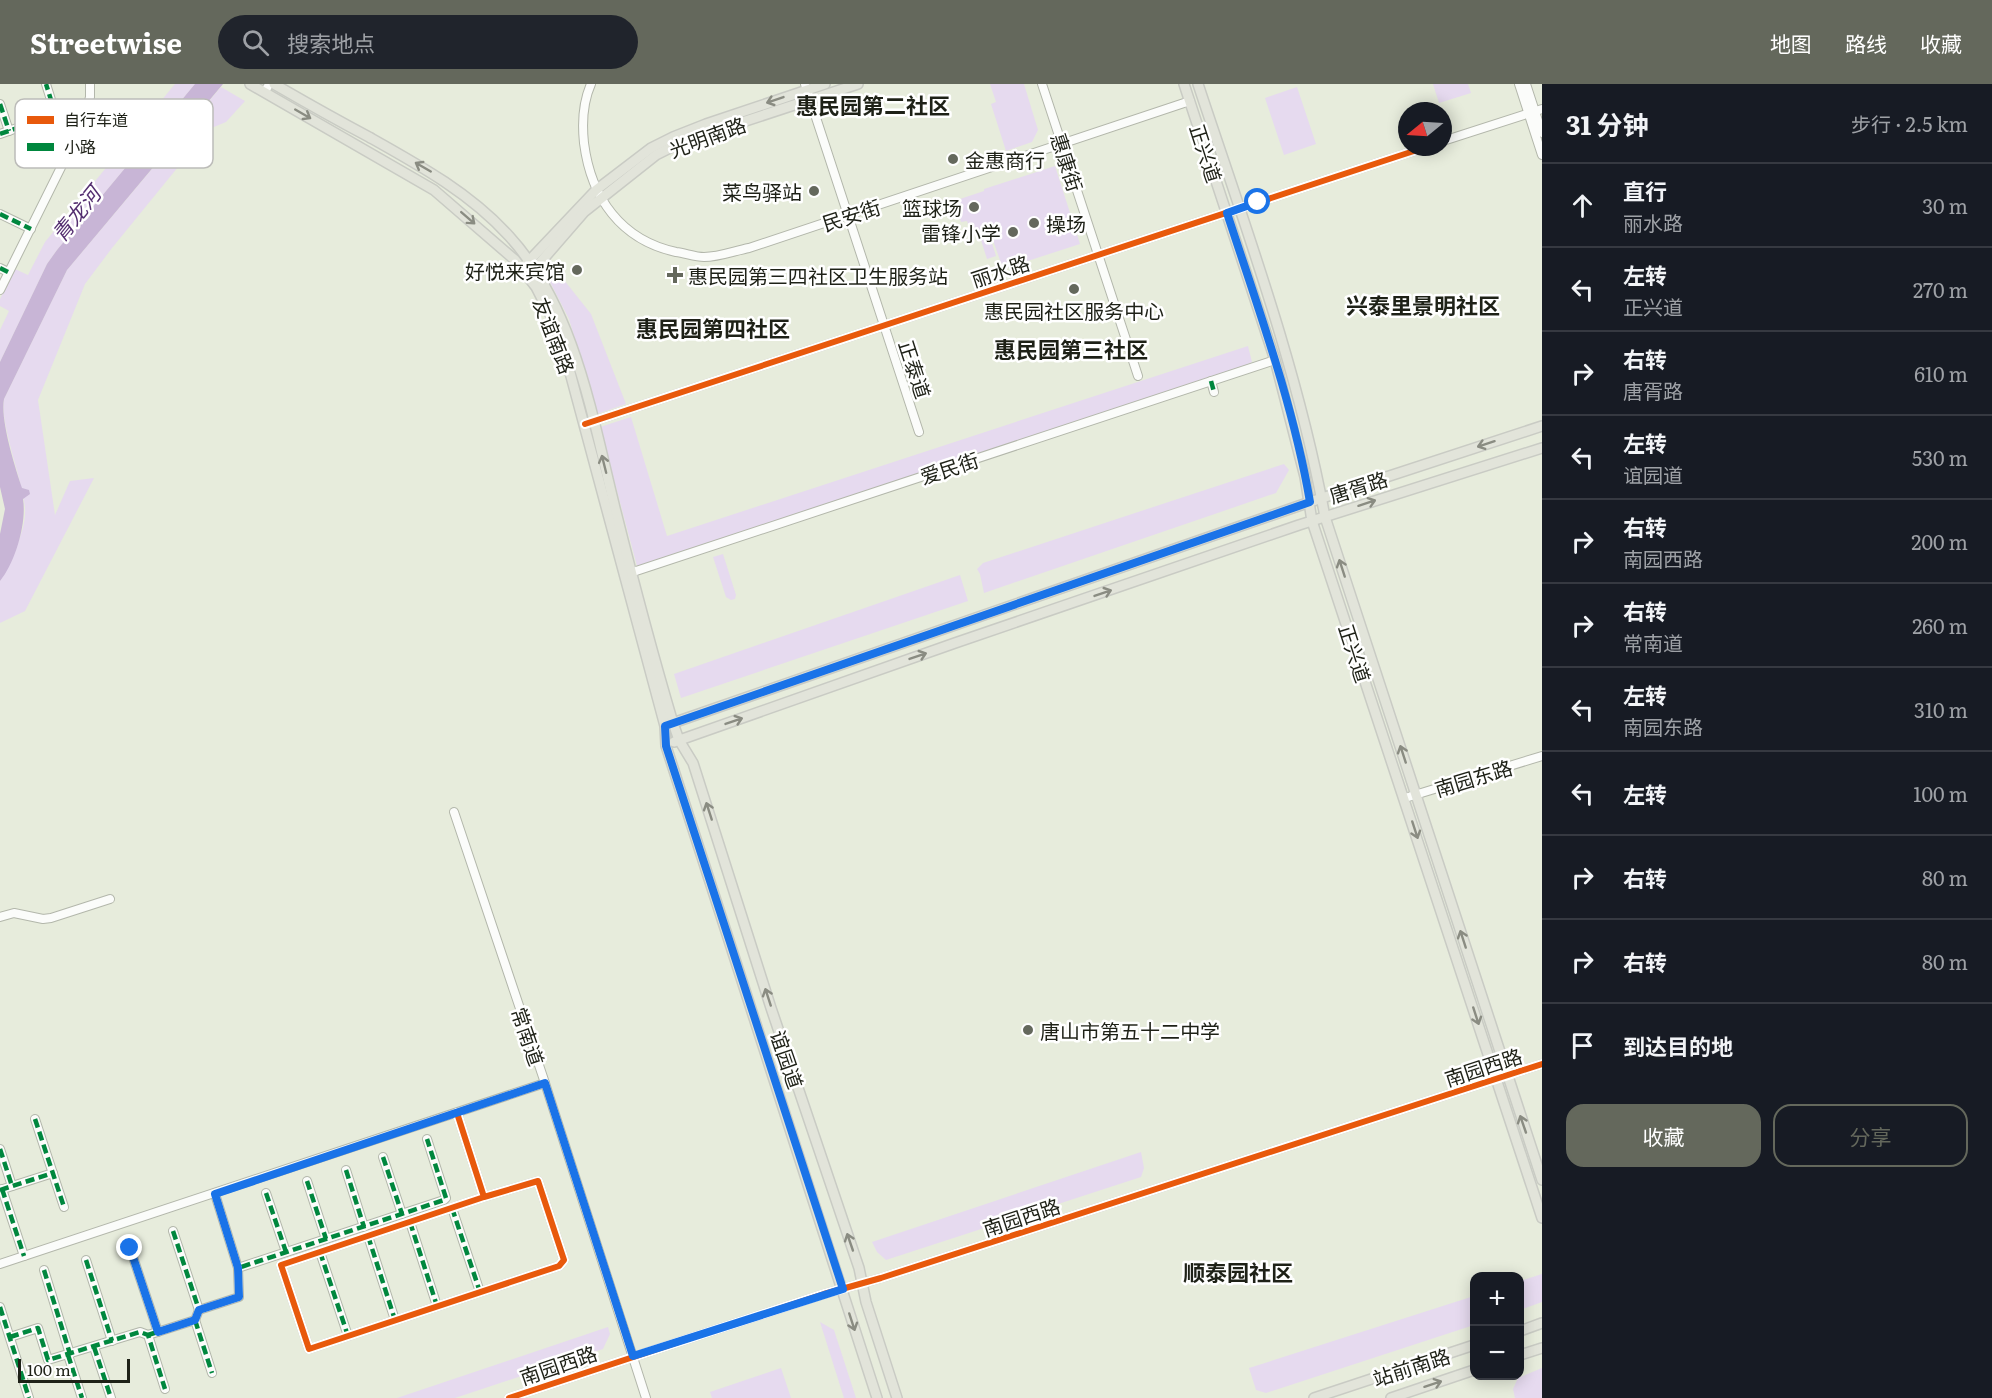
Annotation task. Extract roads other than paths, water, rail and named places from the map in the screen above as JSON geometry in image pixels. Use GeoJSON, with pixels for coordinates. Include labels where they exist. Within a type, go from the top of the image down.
{"type":"FeatureCollection","features":[{"type":"Feature","properties":{"kind":"main road","name":"友谊南路"},"geometry":{"type":"LineString","coordinates":[[250,84],[267,88],[426,185],[450,202],[529,268]]}},
{"type":"Feature","properties":{"kind":"main road","name":"友谊南路"},"geometry":{"type":"LineString","coordinates":[[274,84],[445,181],[508,234],[529,268],[554,322],[589,423],[669,725]]}},
{"type":"Feature","properties":{"kind":"main road","name":"光明南路"},"geometry":{"type":"LineString","coordinates":[[529,268],[584,212],[598,194],[651,148],[673,137],[806,87],[825,84]]}},
{"type":"Feature","properties":{"kind":"main road","name":"光明南路"},"geometry":{"type":"LineString","coordinates":[[598,194],[657,155],[678,144],[858,84]]}},
{"type":"Feature","properties":{"kind":"main road","name":"正兴道"},"geometry":{"type":"LineString","coordinates":[[1184,84],[1275,360],[1305,477],[1312,521],[1542,1218]]}},
{"type":"Feature","properties":{"kind":"main road","name":"正兴道"},"geometry":{"type":"LineString","coordinates":[[1198,84],[1281,338],[1318,473],[1325,517],[1542,1180]]}},
{"type":"Feature","properties":{"kind":"main road","name":"唐胥路"},"geometry":{"type":"LineString","coordinates":[[669,725],[1310,502],[1542,426]]}},
{"type":"Feature","properties":{"kind":"main road","name":"唐胥路"},"geometry":{"type":"LineString","coordinates":[[666,746],[944,647],[1312,521],[1542,448]]}},
{"type":"Feature","properties":{"kind":"main road","name":"谊园道"},"geometry":{"type":"LineString","coordinates":[[669,725],[693,763],[771,1008],[859,1268],[897,1398]]}},
{"type":"Feature","properties":{"kind":"main road","name":"谊园道"},"geometry":{"type":"LineString","coordinates":[[669,725],[666,746],[877,1398]]}},
{"type":"Feature","properties":{"kind":"main road"},"geometry":{"type":"LineString","coordinates":[[1524,1330],[1542,1323]]}},
{"type":"Feature","properties":{"kind":"main road","name":"站前南路"},"geometry":{"type":"LineString","coordinates":[[1314,1398],[1470,1347]]}},
{"type":"Feature","properties":{"kind":"main road"},"geometry":{"type":"LineString","coordinates":[[1524,1354],[1542,1348]]}},
{"type":"Feature","properties":{"kind":"main road","name":"站前南路"},"geometry":{"type":"LineString","coordinates":[[1391,1398],[1470,1371]]}},
{"type":"Feature","properties":{"kind":"street"},"geometry":{"type":"LineString","coordinates":[[46,84],[51,99]]}},
{"type":"Feature","properties":{"kind":"street"},"geometry":{"type":"LineString","coordinates":[[89,99],[90,84]]}},
{"type":"Feature","properties":{"kind":"street"},"geometry":{"type":"LineString","coordinates":[[591,84],[584,110],[583,132],[586,155],[598,194]]}},
{"type":"Feature","properties":{"kind":"street","name":"惠康街"},"geometry":{"type":"LineString","coordinates":[[1042,84],[1138,376]]}},
{"type":"Feature","properties":{"kind":"street"},"geometry":{"type":"LineString","coordinates":[[1519,84],[1535,111],[1542,155]]}},
{"type":"Feature","properties":{"kind":"street"},"geometry":{"type":"LineString","coordinates":[[1526,84],[1542,133]]}},
{"type":"Feature","properties":{"kind":"street","name":"正泰道"},"geometry":{"type":"LineString","coordinates":[[806,87],[919,432]]}},
{"type":"Feature","properties":{"kind":"street","name":"民安街"},"geometry":{"type":"LineString","coordinates":[[598,194],[611,214],[639,237],[670,250],[703,257],[749,248],[1190,101]]}},
{"type":"Feature","properties":{"kind":"street"},"geometry":{"type":"LineString","coordinates":[[0,104],[9,131]]}},
{"type":"Feature","properties":{"kind":"street"},"geometry":{"type":"LineString","coordinates":[[1452,138],[1535,111]]}},
{"type":"Feature","properties":{"kind":"street"},"geometry":{"type":"LineString","coordinates":[[0,134],[15,129]]}},
{"type":"Feature","properties":{"kind":"street","name":"丽水路"},"geometry":{"type":"LineString","coordinates":[[589,423],[1399,156]]}},
{"type":"Feature","properties":{"kind":"street"},"geometry":{"type":"LineString","coordinates":[[0,290],[60,168]]}},
{"type":"Feature","properties":{"kind":"street"},"geometry":{"type":"LineString","coordinates":[[0,214],[30,229]]}},
{"type":"Feature","properties":{"kind":"street"},"geometry":{"type":"LineString","coordinates":[[0,268],[8,272]]}},
{"type":"Feature","properties":{"kind":"street","name":"爱民街"},"geometry":{"type":"LineString","coordinates":[[628,573],[1275,360]]}},
{"type":"Feature","properties":{"kind":"street"},"geometry":{"type":"LineString","coordinates":[[1211,381],[1214,392]]}},
{"type":"Feature","properties":{"kind":"street","name":"南园东路"},"geometry":{"type":"LineString","coordinates":[[1405,798],[1542,756]]}},
{"type":"Feature","properties":{"kind":"street","name":"常南道"},"geometry":{"type":"LineString","coordinates":[[454,812],[545,1083],[646,1398]]}},
{"type":"Feature","properties":{"kind":"street"},"geometry":{"type":"LineString","coordinates":[[0,917],[14,913],[43,919],[51,918],[110,899]]}},
{"type":"Feature","properties":{"kind":"street","name":"南园西路"},"geometry":{"type":"LineString","coordinates":[[509,1398],[633,1356],[1542,1064]]}},
{"type":"Feature","properties":{"kind":"street"},"geometry":{"type":"LineString","coordinates":[[0,1264],[545,1083]]}},
{"type":"Feature","properties":{"kind":"street"},"geometry":{"type":"LineString","coordinates":[[457,1113],[484,1197]]}},
{"type":"Feature","properties":{"kind":"street"},"geometry":{"type":"LineString","coordinates":[[35,1119],[64,1207]]}},
{"type":"Feature","properties":{"kind":"street"},"geometry":{"type":"LineString","coordinates":[[238,1268],[446,1198],[427,1139]]}},
{"type":"Feature","properties":{"kind":"street"},"geometry":{"type":"LineString","coordinates":[[0,1149],[12,1186]]}},
{"type":"Feature","properties":{"kind":"street"},"geometry":{"type":"LineString","coordinates":[[383,1157],[402,1214]]}},
{"type":"Feature","properties":{"kind":"street"},"geometry":{"type":"LineString","coordinates":[[346,1170],[364,1227]]}},
{"type":"Feature","properties":{"kind":"street"},"geometry":{"type":"LineString","coordinates":[[24,1256],[1,1190],[53,1173]]}},
{"type":"Feature","properties":{"kind":"street"},"geometry":{"type":"LineString","coordinates":[[307,1180],[326,1239]]}},
{"type":"Feature","properties":{"kind":"street"},"geometry":{"type":"LineString","coordinates":[[538,1181],[564,1260],[560,1266],[309,1349],[281,1265],[484,1197],[538,1181]]}},
{"type":"Feature","properties":{"kind":"street"},"geometry":{"type":"LineString","coordinates":[[266,1192],[286,1252]]}},
{"type":"Feature","properties":{"kind":"street"},"geometry":{"type":"LineString","coordinates":[[199,1310],[239,1297],[238,1268],[215,1194]]}},
{"type":"Feature","properties":{"kind":"street"},"geometry":{"type":"LineString","coordinates":[[452,1208],[480,1292]]}},
{"type":"Feature","properties":{"kind":"street"},"geometry":{"type":"LineString","coordinates":[[410,1222],[437,1306]]}},
{"type":"Feature","properties":{"kind":"street"},"geometry":{"type":"LineString","coordinates":[[173,1231],[199,1310],[195,1320],[212,1373]]}},
{"type":"Feature","properties":{"kind":"street"},"geometry":{"type":"LineString","coordinates":[[368,1236],[395,1320]]}},
{"type":"Feature","properties":{"kind":"street"},"geometry":{"type":"LineString","coordinates":[[130,1248],[158,1332]]}},
{"type":"Feature","properties":{"kind":"street"},"geometry":{"type":"LineString","coordinates":[[320,1252],[348,1336]]}},
{"type":"Feature","properties":{"kind":"street"},"geometry":{"type":"LineString","coordinates":[[86,1260],[112,1341]]}},
{"type":"Feature","properties":{"kind":"street"},"geometry":{"type":"LineString","coordinates":[[44,1270],[82,1398]]}},
{"type":"Feature","properties":{"kind":"street"},"geometry":{"type":"LineString","coordinates":[[0,1307],[29,1398]]}},
{"type":"Feature","properties":{"kind":"street"},"geometry":{"type":"LineString","coordinates":[[10,1337],[38,1328],[48,1360],[140,1332],[148,1335],[195,1320]]}},
{"type":"Feature","properties":{"kind":"street"},"geometry":{"type":"LineString","coordinates":[[148,1335],[165,1389]]}},
{"type":"Feature","properties":{"kind":"street"},"geometry":{"type":"LineString","coordinates":[[94,1347],[111,1398]]}},
{"type":"Feature","properties":{"kind":"place","name":"金惠商行"},"geometry":{"type":"Point","coordinates":[953,159]}},
{"type":"Feature","properties":{"kind":"place","name":"菜鸟驿站"},"geometry":{"type":"Point","coordinates":[814,191]}},
{"type":"Feature","properties":{"kind":"place","name":"篮球场"},"geometry":{"type":"Point","coordinates":[974,207]}},
{"type":"Feature","properties":{"kind":"place","name":"操场"},"geometry":{"type":"Point","coordinates":[1034,223]}},
{"type":"Feature","properties":{"kind":"place","name":"雷锋小学"},"geometry":{"type":"Point","coordinates":[1013,232]}},
{"type":"Feature","properties":{"kind":"place","name":"好悦来宾馆"},"geometry":{"type":"Point","coordinates":[577,270]}},
{"type":"Feature","properties":{"kind":"place","name":"惠民园第三四社区卫生服务站"},"geometry":{"type":"Point","coordinates":[675,275]}},
{"type":"Feature","properties":{"kind":"place","name":"惠民园社区服务中心"},"geometry":{"type":"Point","coordinates":[1074,289]}},
{"type":"Feature","properties":{"kind":"place","name":"唐山市第五十二中学"},"geometry":{"type":"Point","coordinates":[1028,1030]}},
{"type":"Feature","properties":{"kind":"district","name":"惠民园第二社区"},"geometry":{"type":"Point","coordinates":[873,104]}},
{"type":"Feature","properties":{"kind":"district","name":"兴泰里景明社区"},"geometry":{"type":"Point","coordinates":[1423,304]}},
{"type":"Feature","properties":{"kind":"district","name":"惠民园第四社区"},"geometry":{"type":"Point","coordinates":[713,327]}},
{"type":"Feature","properties":{"kind":"district","name":"惠民园第三社区"},"geometry":{"type":"Point","coordinates":[1071,348]}},
{"type":"Feature","properties":{"kind":"district","name":"顺泰园社区"},"geometry":{"type":"Point","coordinates":[1238,1271]}},
{"type":"Feature","properties":{"kind":"water label","name":"青龙河"},"geometry":{"type":"Point","coordinates":[75,213]}}]}
